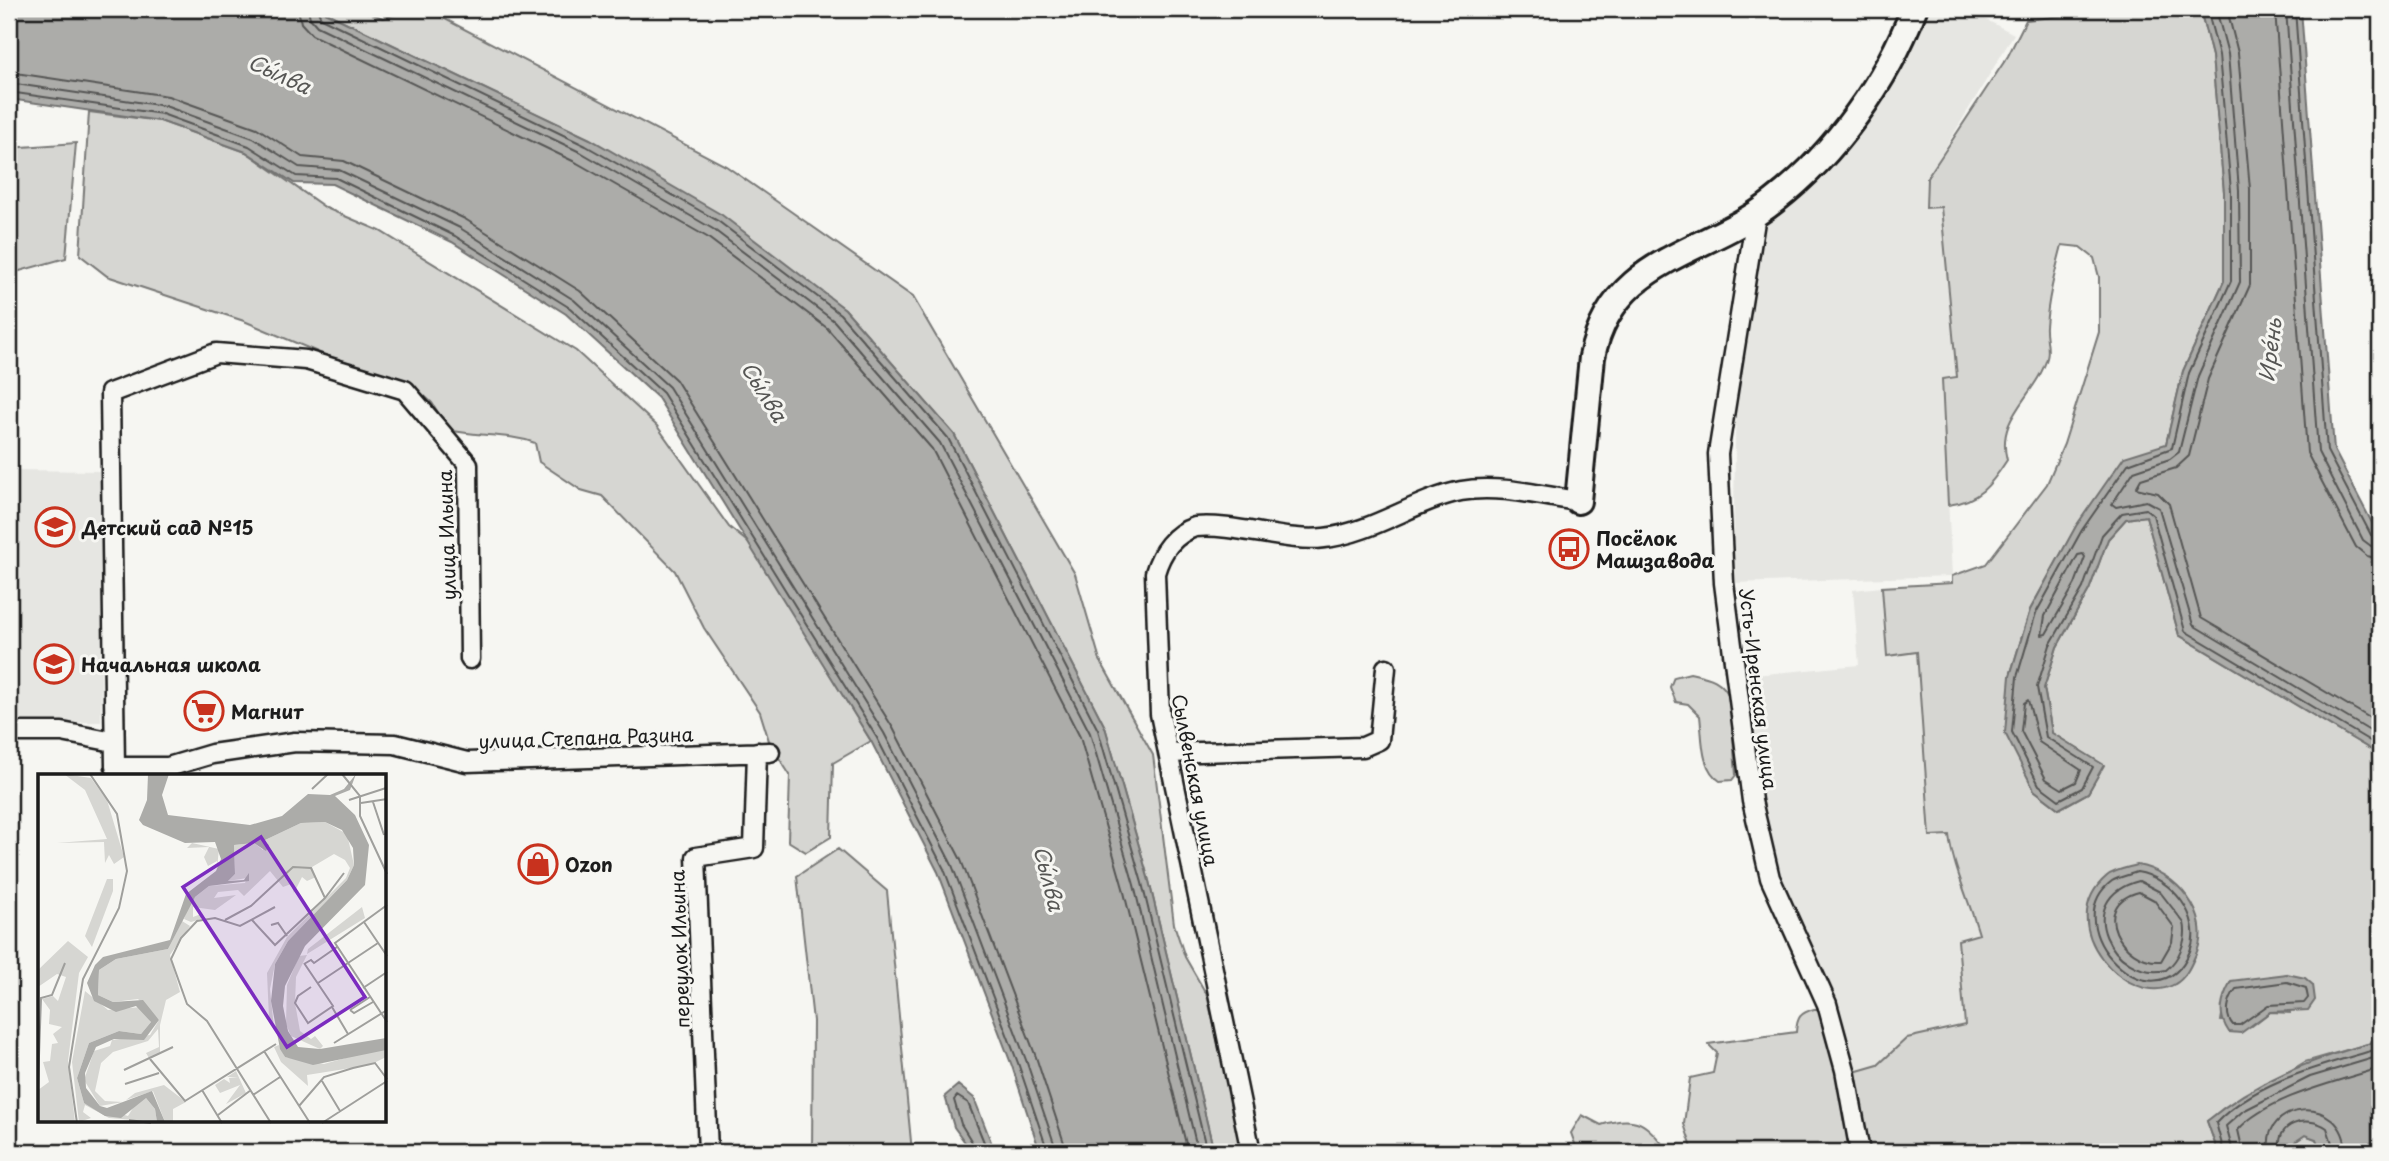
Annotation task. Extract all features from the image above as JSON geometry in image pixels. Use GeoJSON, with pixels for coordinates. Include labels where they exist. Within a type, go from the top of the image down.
{"type":"FeatureCollection","features":[{"type":"Feature","properties":{"kind":"street"},"geometry":{"type":"LineString","coordinates":[[1578,501],[1592,357],[1596,336],[1612,305],[1643,275],[1756,215],[1802,176],[1844,129],[1874,87],[1914,9]]}},
{"type":"Feature","properties":{"kind":"street","name":"Усть-Иренская улица"},"geometry":{"type":"LineString","coordinates":[[1756,215],[1718,454],[1725,588],[1752,802],[1770,878],[1827,1004],[1845,1070],[1860,1152]]}},
{"type":"Feature","properties":{"kind":"street","name":"улица Ильина"},"geometry":{"type":"LineString","coordinates":[[114,742],[110,393],[216,353],[306,360],[405,390],[468,464],[470,659]]}},
{"type":"Feature","properties":{"kind":"street","name":"Сылвенская улица"},"geometry":{"type":"LineString","coordinates":[[1251,1152],[1168,753],[1157,688],[1155,573],[1162,554],[1187,530],[1205,526],[1324,538],[1388,521],[1429,501],[1464,490],[1508,491],[1578,501]]}},
{"type":"Feature","properties":{"kind":"street"},"geometry":{"type":"LineString","coordinates":[[1168,753],[1363,747],[1379,740],[1385,668]]}},
{"type":"Feature","properties":{"kind":"street"},"geometry":{"type":"LineString","coordinates":[[9,732],[62,732],[114,742]]}},
{"type":"Feature","properties":{"kind":"street","name":"улица Степана Разина"},"geometry":{"type":"LineString","coordinates":[[114,742],[114,767],[168,767],[212,754],[295,742],[396,744],[467,762],[763,752]]}},
{"type":"Feature","properties":{"kind":"street","name":"переулок Ильина"},"geometry":{"type":"LineString","coordinates":[[708,1152],[696,857],[754,848],[763,752]]}},
{"type":"Feature","properties":{"kind":"shaded area"},"geometry":{"type":"Polygon","coordinates":[[[318,9],[359,9],[383,18],[413,9],[426,9],[726,166],[913,297],[1075,574],[1100,660],[1153,755],[1174,924],[1185,957],[1207,995],[1243,1152],[1214,1152],[1149,881],[1105,727],[954,434],[845,309],[590,139],[318,9]]]}},
{"type":"Feature","properties":{"kind":"shaded area"},"geometry":{"type":"Polygon","coordinates":[[[1922,9],[1965,9],[2014,34],[1927,178],[1941,207],[1957,378],[1942,380],[1952,576],[1733,583],[1736,379],[1760,235],[1922,9]]]}},
{"type":"Feature","properties":{"kind":"shaded area"},"geometry":{"type":"Polygon","coordinates":[[[2082,9],[2200,9],[2212,56],[2224,192],[2224,281],[2183,371],[2166,444],[2076,527],[2030,610],[2010,676],[2034,790],[2059,809],[2088,793],[2103,765],[2052,733],[2044,688],[2057,647],[2089,590],[2108,539],[2126,519],[2146,516],[2179,635],[2380,755],[2380,1027],[2371,1043],[2305,1062],[2207,1121],[2218,1152],[1868,1152],[1854,1072],[1878,1065],[1907,1038],[1965,1025],[1958,940],[1979,934],[1957,871],[1949,835],[1930,836],[1917,652],[1887,656],[1882,587],[1952,583],[1952,576],[1986,564],[2047,484],[2064,444],[2099,332],[2099,277],[2094,258],[2080,247],[2062,245],[2047,316],[2047,358],[2042,372],[2011,419],[2005,445],[2007,460],[1983,491],[1968,500],[1948,505],[1942,379],[1957,377],[1941,207],[1926,208],[1927,178],[2008,56],[2026,20],[2070,15],[2082,9]],[[2287,974],[2226,991],[2221,1021],[2252,1026],[2270,1012],[2290,1013],[2287,974]]]}},
{"type":"Feature","properties":{"kind":"shaded area"},"geometry":{"type":"Polygon","coordinates":[[[89,112],[160,121],[246,152],[326,208],[380,231],[576,351],[657,426],[729,527],[750,544],[871,741],[833,763],[831,837],[806,852],[788,841],[790,775],[770,744],[760,712],[704,628],[675,571],[602,496],[581,490],[539,462],[535,443],[449,430],[432,403],[408,381],[327,356],[244,321],[107,276],[80,255],[89,112]]]}},
{"type":"Feature","properties":{"kind":"shaded area"},"geometry":{"type":"Polygon","coordinates":[[[76,143],[66,258],[9,274],[9,148],[76,143]]]}},
{"type":"Feature","properties":{"kind":"shaded area"},"geometry":{"type":"Polygon","coordinates":[[[9,470],[102,471],[101,722],[9,723],[9,470]]]}},
{"type":"Feature","properties":{"kind":"shaded area"},"geometry":{"type":"Polygon","coordinates":[[[1882,587],[1887,656],[1917,651],[1930,836],[1949,834],[1952,858],[1959,868],[1979,935],[1964,939],[1965,1025],[1908,1038],[1878,1065],[1854,1072],[1773,874],[1755,781],[1744,676],[1859,665],[1853,590],[1882,587]]]}},
{"type":"Feature","properties":{"kind":"shaded area"},"geometry":{"type":"Polygon","coordinates":[[[1690,673],[1719,683],[1730,698],[1736,775],[1732,780],[1720,781],[1709,769],[1700,716],[1688,704],[1676,702],[1670,687],[1674,677],[1690,673]]]}},
{"type":"Feature","properties":{"kind":"shaded area"},"geometry":{"type":"Polygon","coordinates":[[[838,849],[887,891],[912,1152],[812,1152],[813,1021],[797,876],[838,849]]]}},
{"type":"Feature","properties":{"kind":"shaded area"},"geometry":{"type":"Polygon","coordinates":[[[1820,1009],[1828,1028],[1826,1040],[1843,1072],[1855,1152],[1685,1152],[1692,1148],[1684,1124],[1690,1078],[1713,1073],[1717,1053],[1708,1044],[1796,1032],[1800,1016],[1820,1009]]]}},
{"type":"Feature","properties":{"kind":"shaded area"},"geometry":{"type":"Polygon","coordinates":[[[1582,1115],[1601,1125],[1624,1120],[1633,1121],[1654,1134],[1669,1152],[1578,1152],[1571,1133],[1582,1115]]]}},
{"type":"Feature","properties":{"kind":"shaded area"},"geometry":{"type":"Polygon","coordinates":[[[2305,1135],[2316,1139],[2321,1152],[2298,1152],[2295,1142],[2305,1135]]]}},
{"type":"Feature","properties":{"kind":"water","name":"Сы́лва"},"geometry":{"type":"Polygon","coordinates":[[[9,9],[318,9],[590,139],[722,215],[845,309],[954,434],[1105,727],[1149,881],[1214,1152],[1040,1152],[1012,1066],[938,872],[871,741],[658,398],[566,314],[452,242],[332,184],[294,183],[246,152],[160,121],[9,99],[9,9]]]}},
{"type":"Feature","properties":{"kind":"water","name":"Ире́нь"},"geometry":{"type":"Polygon","coordinates":[[[2200,9],[2301,9],[2334,450],[2380,538],[2380,755],[2179,635],[2146,516],[2126,519],[2108,539],[2089,590],[2057,647],[2044,688],[2052,733],[2104,765],[2088,793],[2059,809],[2034,790],[2005,733],[2010,676],[2030,610],[2076,526],[2124,457],[2166,444],[2183,371],[2224,281],[2224,192],[2212,56],[2200,9]]]}},
{"type":"Feature","properties":{"kind":"water"},"geometry":{"type":"Polygon","coordinates":[[[2137,865],[2165,876],[2177,886],[2188,897],[2200,924],[2196,954],[2185,975],[2175,984],[2156,989],[2137,985],[2118,975],[2102,958],[2091,939],[2087,917],[2091,896],[2107,876],[2137,865]]]}},
{"type":"Feature","properties":{"kind":"water"},"geometry":{"type":"Polygon","coordinates":[[[2287,974],[2305,978],[2313,985],[2315,1000],[2308,1010],[2270,1012],[2241,1033],[2229,1032],[2223,1019],[2222,1007],[2231,981],[2287,974]]]}},
{"type":"Feature","properties":{"kind":"water"},"geometry":{"type":"Polygon","coordinates":[[[2380,1027],[2380,1152],[2321,1152],[2316,1139],[2305,1135],[2295,1142],[2298,1152],[2218,1152],[2207,1121],[2245,1094],[2285,1073],[2371,1043],[2380,1027]]]}},
{"type":"Feature","properties":{"kind":"water"},"geometry":{"type":"Polygon","coordinates":[[[958,1085],[974,1098],[995,1152],[972,1152],[954,1127],[945,1096],[958,1085]]]}},
{"type":"Feature","properties":{"kind":"place","name":"Детский сад №15"},"geometry":{"type":"Point","coordinates":[55,527]}},
{"type":"Feature","properties":{"kind":"place","name":"Посёлок Машзавода"},"geometry":{"type":"Point","coordinates":[1569,549]}},
{"type":"Feature","properties":{"kind":"place","name":"Начальная школа"},"geometry":{"type":"Point","coordinates":[54,664]}},
{"type":"Feature","properties":{"kind":"place","name":"Магнит"},"geometry":{"type":"Point","coordinates":[204,711]}},
{"type":"Feature","properties":{"kind":"place","name":"Ozon"},"geometry":{"type":"Point","coordinates":[538,864]}}]}
